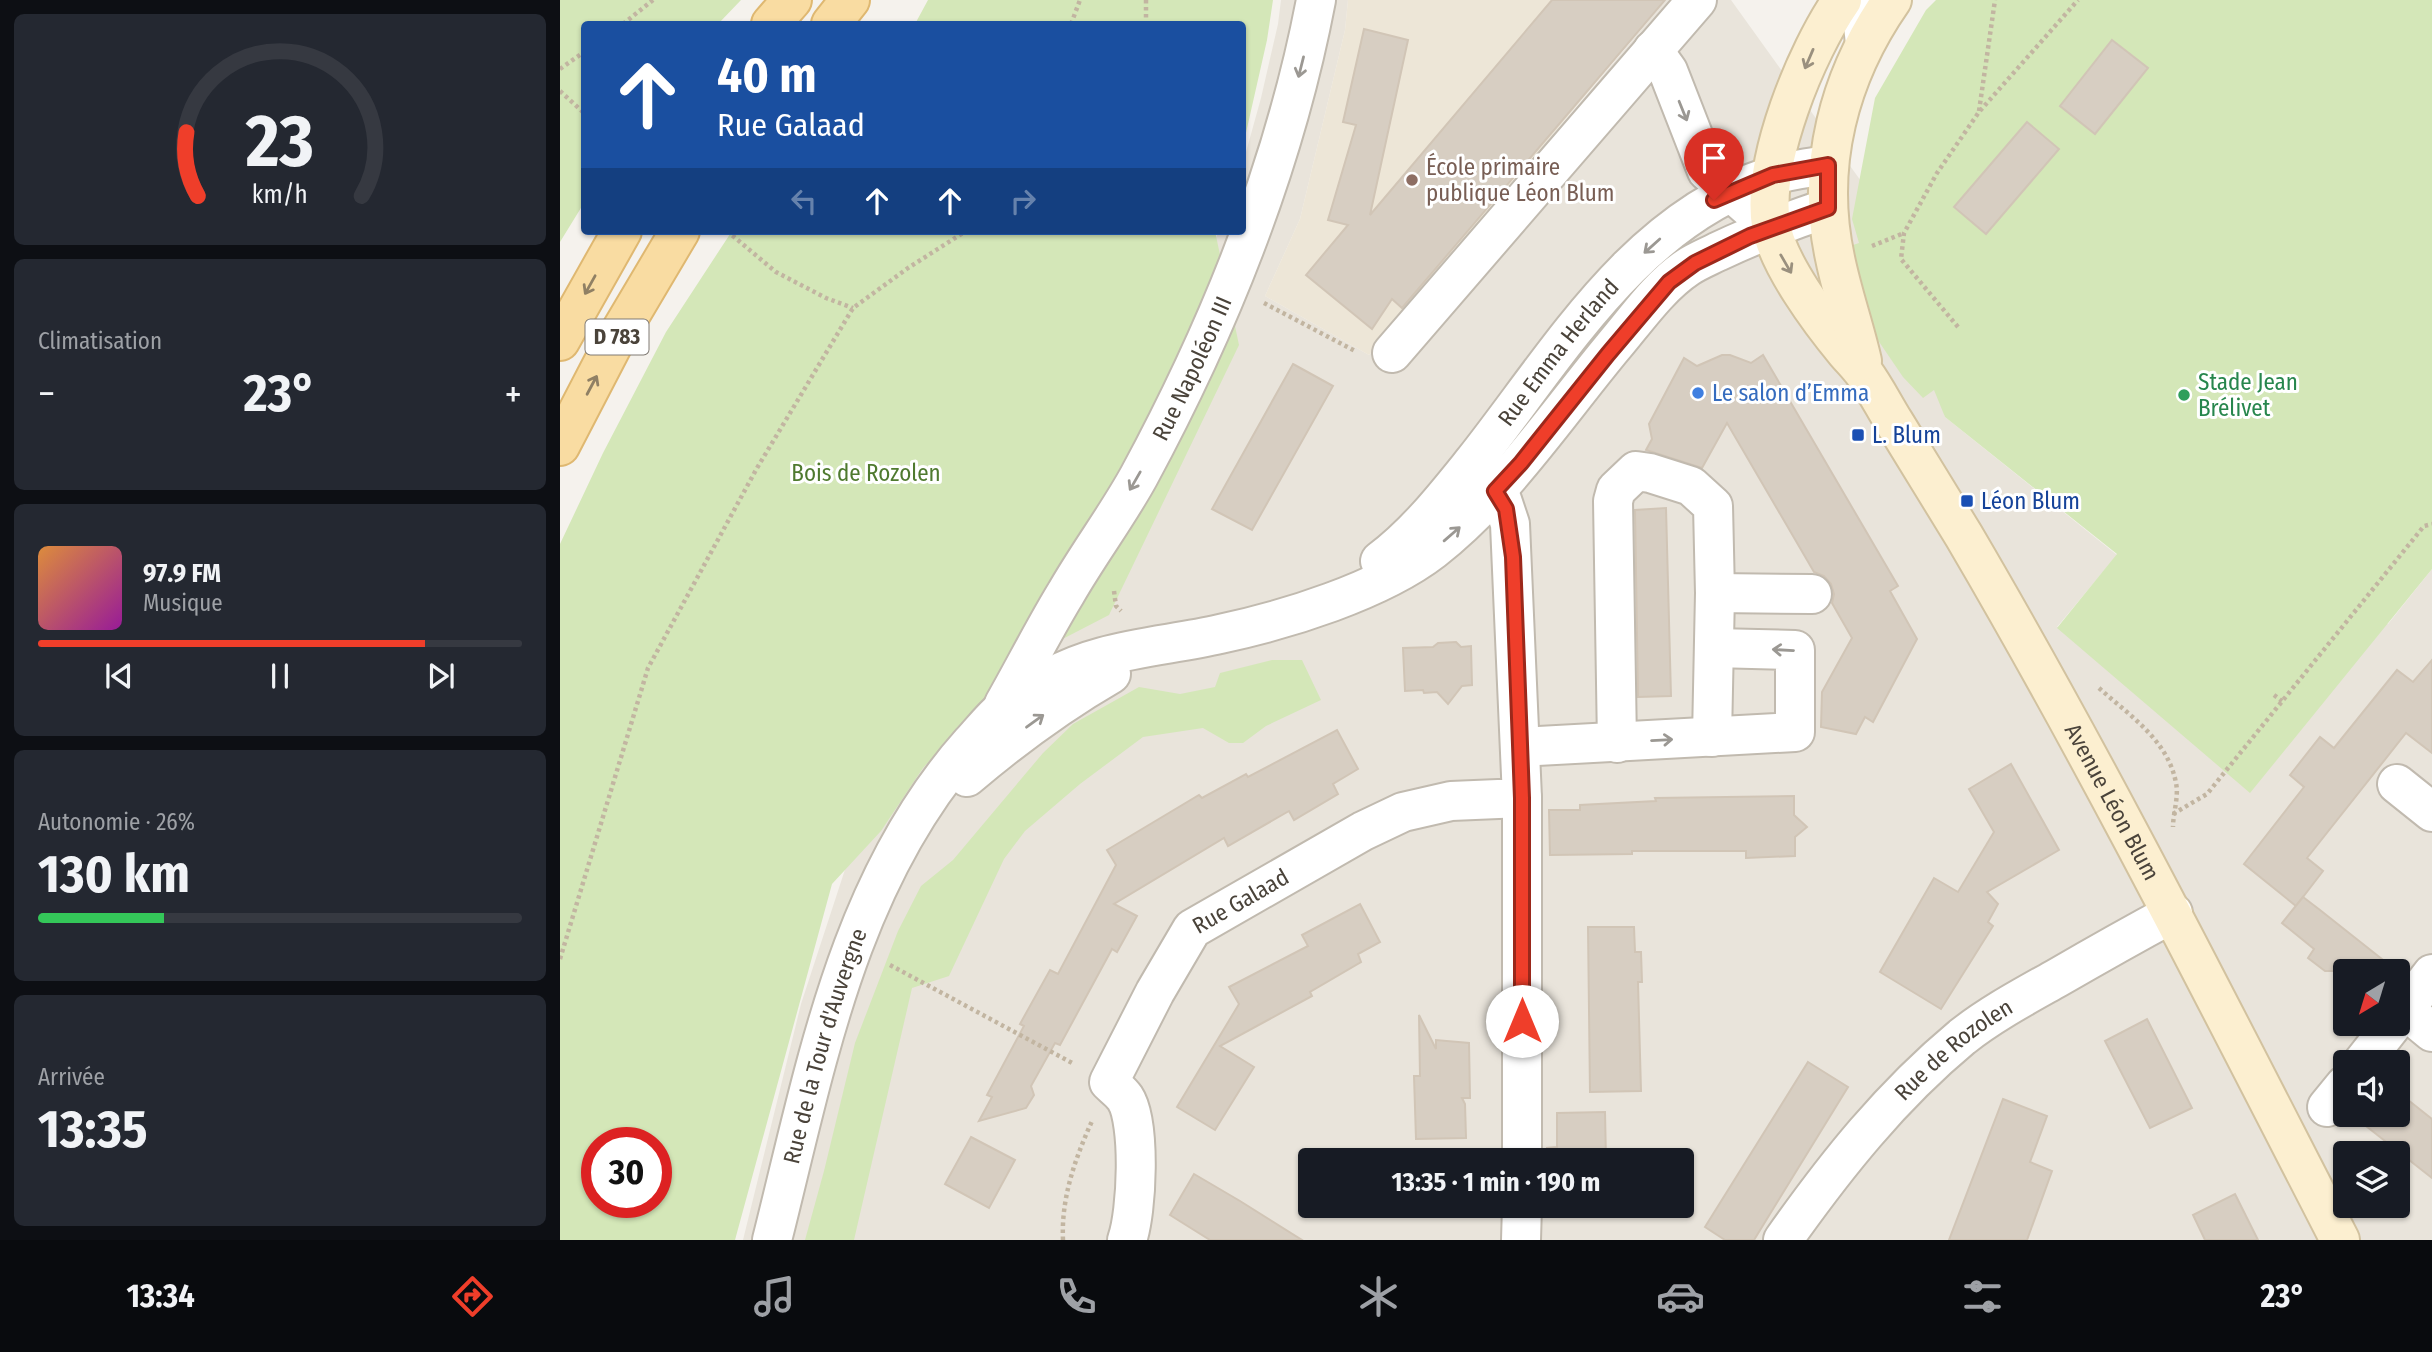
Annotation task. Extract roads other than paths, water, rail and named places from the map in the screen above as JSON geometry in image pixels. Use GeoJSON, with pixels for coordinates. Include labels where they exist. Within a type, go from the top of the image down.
{"type":"FeatureCollection","features":[{"type":"Feature","properties":{"kind":"main road"},"geometry":{"type":"LineString","coordinates":[[774,21],[792,0]]}},
{"type":"Feature","properties":{"kind":"main road"},"geometry":{"type":"LineString","coordinates":[[833,21],[850,0]]}},
{"type":"Feature","properties":{"kind":"main road","name":"Avenue Léon Blum"},"geometry":{"type":"LineString","coordinates":[[1842,0],[1809,59],[1780,141],[1773,175],[1771,227],[1781,257],[1826,325],[1864,373],[1983,570],[2065,713],[2174,913],[2340,1240]]}},
{"type":"Feature","properties":{"kind":"main road","name":"Avenue Léon Blum"},"geometry":{"type":"LineString","coordinates":[[1864,373],[1835,258],[1828,208],[1828,165],[1838,113],[1856,62],[1892,0]]}},
{"type":"Feature","properties":{"kind":"main road","name":"D 783"},"geometry":{"type":"LineString","coordinates":[[560,341],[620,235]]}},
{"type":"Feature","properties":{"kind":"main road","name":"D 783"},"geometry":{"type":"LineString","coordinates":[[560,446],[613,344],[678,235]]}},
{"type":"Feature","properties":{"kind":"street","name":"Rue Napoléon III"},"geometry":{"type":"LineString","coordinates":[[964,780],[1066,593],[1137,478],[1185,384],[1254,228],[1275,164],[1316,0]]}},
{"type":"Feature","properties":{"kind":"street"},"geometry":{"type":"LineString","coordinates":[[1377,354],[1698,0]]}},
{"type":"Feature","properties":{"kind":"street","name":"Avenue Léon Blum"},"geometry":{"type":"LineString","coordinates":[[1860,0],[1865,43]]}},
{"type":"Feature","properties":{"kind":"street","name":"Avenue Léon Blum"},"geometry":{"type":"LineString","coordinates":[[1653,50],[1668,71],[1707,171],[1771,227]]}},
{"type":"Feature","properties":{"kind":"street","name":"Rue Emma Herland"},"geometry":{"type":"LineString","coordinates":[[1481,479],[1572,333],[1603,294],[1648,249],[1696,211],[1731,192],[1773,175],[1828,165]]}},
{"type":"Feature","properties":{"kind":"street","name":"Rue Emma Herland"},"geometry":{"type":"LineString","coordinates":[[1002,709],[1054,677],[1100,657],[1249,627],[1329,601],[1410,536],[1443,500],[1481,479],[1521,463],[1669,282],[1695,263],[1771,227],[1828,208]]}},
{"type":"Feature","properties":{"kind":"street"},"geometry":{"type":"LineString","coordinates":[[1617,743],[1612,501],[1616,490],[1636,471],[1691,486],[1713,506],[1715,593],[1712,737]]}},
{"type":"Feature","properties":{"kind":"street"},"geometry":{"type":"LineString","coordinates":[[1481,479],[1502,500],[1510,524],[1522,798],[1522,1148]]}},
{"type":"Feature","properties":{"kind":"street"},"geometry":{"type":"LineString","coordinates":[[1715,593],[1812,594]]}},
{"type":"Feature","properties":{"kind":"street","name":"Rue Emma Herland"},"geometry":{"type":"LineString","coordinates":[[892,859],[964,780],[1017,734],[1052,709],[1111,674],[1175,642]]}},
{"type":"Feature","properties":{"kind":"street"},"geometry":{"type":"LineString","coordinates":[[1520,747],[1795,732],[1795,650],[1714,648]]}},
{"type":"Feature","properties":{"kind":"street","name":"Rue Napoléon III"},"geometry":{"type":"LineString","coordinates":[[892,859],[945,774],[1002,709]]}},
{"type":"Feature","properties":{"kind":"street"},"geometry":{"type":"LineString","coordinates":[[2397,784],[2432,812]]}},
{"type":"Feature","properties":{"kind":"street","name":"Rue Galaad"},"geometry":{"type":"LineString","coordinates":[[1127,1240],[1131,1230],[1135,1188],[1135,1144],[1125,1098],[1109,1082],[1155,992],[1192,929],[1363,831],[1403,812],[1451,801],[1522,798]]}},
{"type":"Feature","properties":{"kind":"street","name":"Rue de la Tour d'Auvergne"},"geometry":{"type":"LineString","coordinates":[[772,1240],[814,1070],[852,945],[869,903],[892,859]]}},
{"type":"Feature","properties":{"kind":"street","name":"Rue de Rozolen"},"geometry":{"type":"LineString","coordinates":[[1783,1240],[1840,1161],[1871,1124],[1915,1079],[1964,1036],[2020,998],[2174,913]]}},
{"type":"Feature","properties":{"kind":"street"},"geometry":{"type":"LineString","coordinates":[[2410,1015],[2432,974]]}},
{"type":"Feature","properties":{"kind":"street"},"geometry":{"type":"LineString","coordinates":[[2376,1050],[2391,1036]]}},
{"type":"Feature","properties":{"kind":"street"},"geometry":{"type":"LineString","coordinates":[[1521,1218],[1521,1240]]}},
{"type":"Feature","properties":{"kind":"place","name":"École primaire publique Léon Blum"},"geometry":{"type":"Point","coordinates":[1412,180]}},
{"type":"Feature","properties":{"kind":"place","name":"Le salon d’Emma"},"geometry":{"type":"Point","coordinates":[1698,393]}},
{"type":"Feature","properties":{"kind":"place","name":"Stade Jean Brélivet"},"geometry":{"type":"Point","coordinates":[2184,395]}},
{"type":"Feature","properties":{"kind":"place","name":"L. Blum"},"geometry":{"type":"Point","coordinates":[1858,435]}},
{"type":"Feature","properties":{"kind":"place","name":"Léon Blum"},"geometry":{"type":"Point","coordinates":[1967,501]}},
{"type":"Feature","properties":{"kind":"park label","name":"Bois de Rozolen"},"geometry":{"type":"Point","coordinates":[866,473]}}]}
